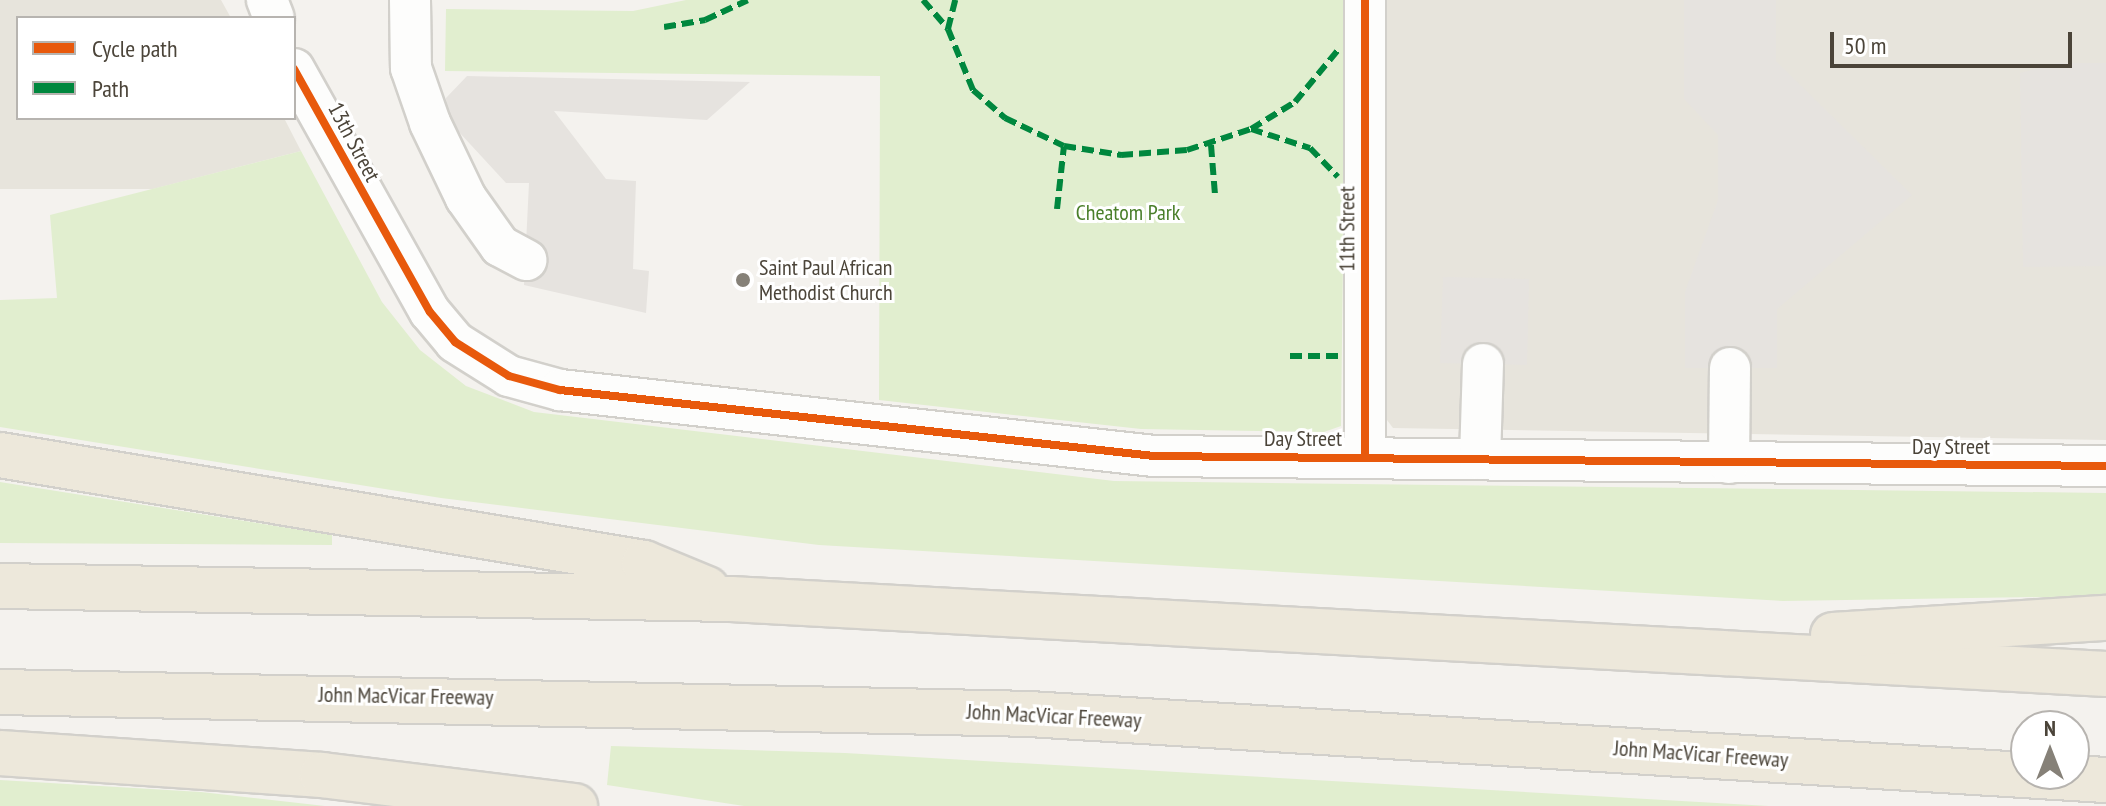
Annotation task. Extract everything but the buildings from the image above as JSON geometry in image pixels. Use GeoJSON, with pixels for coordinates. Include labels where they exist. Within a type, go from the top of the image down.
{"type":"FeatureCollection","features":[{"type":"Feature","properties":{"kind":"highway"},"geometry":{"type":"LineString","coordinates":[[0,455],[644,563],[731,599]]}},
{"type":"Feature","properties":{"kind":"highway"},"geometry":{"type":"LineString","coordinates":[[0,586],[731,599],[1697,647],[2106,674]]}},
{"type":"Feature","properties":{"kind":"highway"},"geometry":{"type":"LineString","coordinates":[[1697,647],[2106,618]]}},
{"type":"Feature","properties":{"kind":"highway","name":"John MacVicar Freeway"},"geometry":{"type":"LineString","coordinates":[[0,692],[1029,714],[2106,780]]}},
{"type":"Feature","properties":{"kind":"highway"},"geometry":{"type":"LineString","coordinates":[[0,753],[322,775],[575,806]]}},
{"type":"Feature","properties":{"kind":"street"},"geometry":{"type":"LineString","coordinates":[[410,0],[411,68],[430,123],[466,198],[500,246],[526,260]]}},
{"type":"Feature","properties":{"kind":"street","name":"11th Street"},"geometry":{"type":"LineString","coordinates":[[1365,0],[1365,457]]}},
{"type":"Feature","properties":{"kind":"street","name":"13th Street"},"geometry":{"type":"LineString","coordinates":[[296,73],[409,282],[455,342],[509,376],[599,397]]}},
{"type":"Feature","properties":{"kind":"street"},"geometry":{"type":"LineString","coordinates":[[1480,459],[1483,364]]}},
{"type":"Feature","properties":{"kind":"street"},"geometry":{"type":"LineString","coordinates":[[1729,463],[1730,368]]}},
{"type":"Feature","properties":{"kind":"street","name":"Day Street"},"geometry":{"type":"LineString","coordinates":[[599,397],[1154,456],[2106,466]]}},
{"type":"Feature","properties":{"kind":"shaded area"},"geometry":{"type":"Polygon","coordinates":[[[0,0],[221,0],[230,16],[16,16],[16,120],[285,120],[301,151],[153,189],[0,189],[0,0]]]}},
{"type":"Feature","properties":{"kind":"shaded area"},"geometry":{"type":"Polygon","coordinates":[[[1383,0],[2106,0],[2106,440],[1393,428],[1384,416],[1383,0]]]}},
{"type":"Feature","properties":{"kind":"shaded area"},"geometry":{"type":"Polygon","coordinates":[[[1684,0],[1776,0],[1776,61],[1912,195],[1777,309],[1777,368],[1685,368],[1685,292],[1718,200],[1718,135],[1684,99],[1684,0]]]}},
{"type":"Feature","properties":{"kind":"shaded area"},"geometry":{"type":"Polygon","coordinates":[[[2057,63],[2106,63],[2106,266],[2023,267],[2020,73],[2057,63]]]}},
{"type":"Feature","properties":{"kind":"shaded area"},"geometry":{"type":"Polygon","coordinates":[[[467,76],[750,82],[707,120],[554,111],[606,179],[636,181],[633,269],[649,271],[646,313],[524,285],[529,183],[506,183],[447,119],[446,98],[467,76]]]}},
{"type":"Feature","properties":{"kind":"shaded area"},"geometry":{"type":"Polygon","coordinates":[[[1443,277],[1529,279],[1527,365],[1440,363],[1443,277]]]}},
{"type":"Feature","properties":{"kind":"green space","name":"Cheatom Park"},"geometry":{"type":"Polygon","coordinates":[[[686,0],[1346,0],[1341,426],[1324,432],[1141,429],[879,400],[880,76],[445,71],[446,9],[633,11],[686,0]]]}},
{"type":"Feature","properties":{"kind":"green space"},"geometry":{"type":"Polygon","coordinates":[[[301,151],[382,302],[420,350],[466,386],[534,412],[1114,481],[2106,493],[2106,596],[1783,601],[819,545],[441,498],[0,427],[0,300],[57,298],[50,215],[301,151]]]}},
{"type":"Feature","properties":{"kind":"green space"},"geometry":{"type":"Polygon","coordinates":[[[0,482],[332,535],[332,545],[0,543],[0,482]]]}},
{"type":"Feature","properties":{"kind":"green space"},"geometry":{"type":"Polygon","coordinates":[[[611,746],[845,753],[1769,806],[744,806],[607,785],[611,746]]]}},
{"type":"Feature","properties":{"kind":"green space"},"geometry":{"type":"Polygon","coordinates":[[[0,780],[201,792],[325,806],[0,806],[0,780]]]}},
{"type":"Feature","properties":{"kind":"marked path"},"geometry":{"type":"LineString","coordinates":[[664,27],[705,20],[748,0]]}},
{"type":"Feature","properties":{"kind":"marked path"},"geometry":{"type":"LineString","coordinates":[[923,0],[948,29],[973,90],[1005,118],[1064,146],[1121,155],[1187,150],[1251,129],[1295,102],[1338,50]]}},
{"type":"Feature","properties":{"kind":"marked path"},"geometry":{"type":"LineString","coordinates":[[948,29],[955,0]]}},
{"type":"Feature","properties":{"kind":"marked path"},"geometry":{"type":"LineString","coordinates":[[1251,129],[1310,148],[1338,177]]}},
{"type":"Feature","properties":{"kind":"marked path"},"geometry":{"type":"LineString","coordinates":[[1211,145],[1215,195]]}},
{"type":"Feature","properties":{"kind":"marked path"},"geometry":{"type":"LineString","coordinates":[[1057,209],[1064,146]]}},
{"type":"Feature","properties":{"kind":"marked path"},"geometry":{"type":"LineString","coordinates":[[1290,356],[1339,356]]}},
{"type":"Feature","properties":{"kind":"cycle path"},"geometry":{"type":"LineString","coordinates":[[1365,0],[1365,457]]}},
{"type":"Feature","properties":{"kind":"cycle path"},"geometry":{"type":"LineString","coordinates":[[296,73],[430,312],[455,342],[509,376],[560,390],[1154,456],[2106,466]]}},
{"type":"Feature","properties":{"kind":"place","name":"Saint Paul African Methodist Church"},"geometry":{"type":"Point","coordinates":[743,280]}}]}
